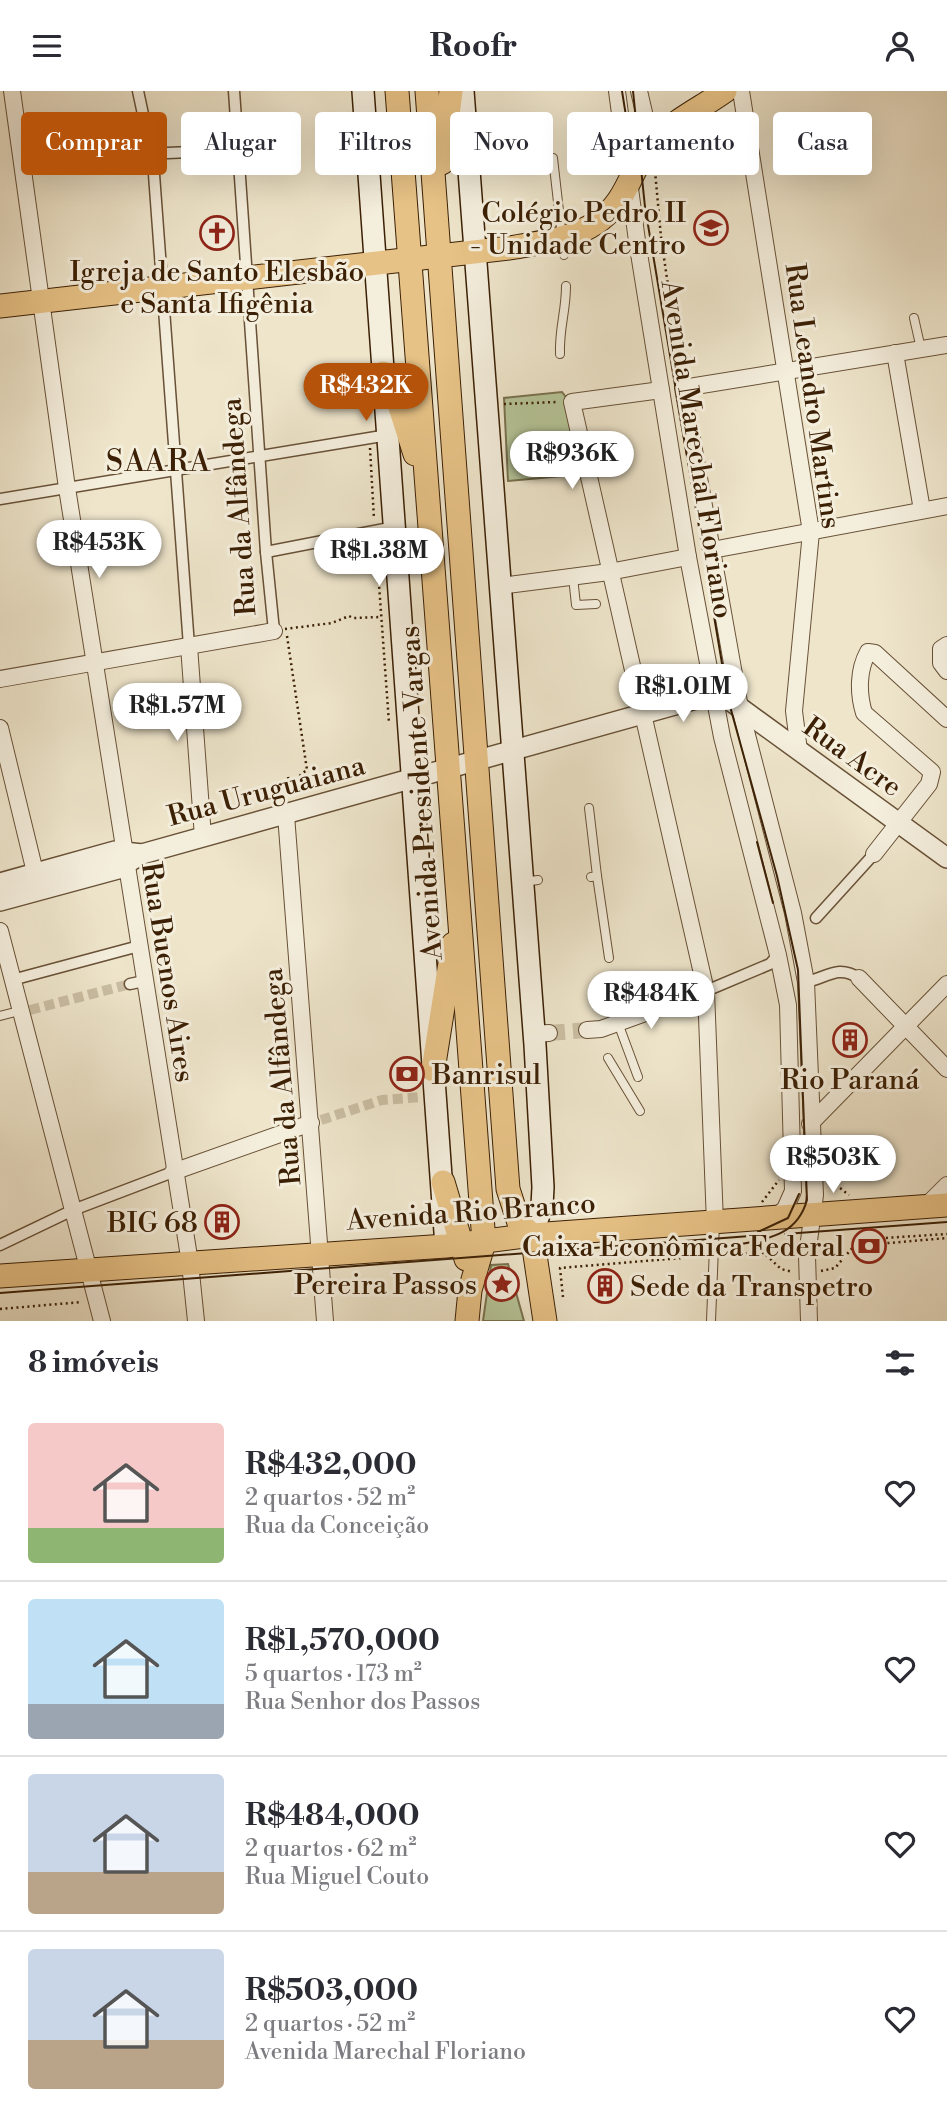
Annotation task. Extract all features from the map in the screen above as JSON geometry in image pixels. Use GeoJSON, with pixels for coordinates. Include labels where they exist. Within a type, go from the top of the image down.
{"type":"FeatureCollection","features":[{"type":"Feature","properties":{"kind":"main road","name":"Avenida Presidente Vargas"},"geometry":{"type":"LineString","coordinates":[[363,91],[383,373],[379,437],[391,615],[414,778],[433,1070],[429,1097],[443,1182]]}},
{"type":"Feature","properties":{"kind":"main road","name":"Avenida Presidente Vargas"},"geometry":{"type":"LineString","coordinates":[[397,91],[459,920],[464,1244]]}},
{"type":"Feature","properties":{"kind":"main road","name":"Avenida Presidente Vargas"},"geometry":{"type":"LineString","coordinates":[[427,91],[508,1189],[519,1223],[532,1235]]}},
{"type":"Feature","properties":{"kind":"main road"},"geometry":{"type":"LineString","coordinates":[[436,204],[451,91]]}},
{"type":"Feature","properties":{"kind":"main road","name":"Avenida Presidente Vargas"},"geometry":{"type":"LineString","coordinates":[[463,91],[512,751],[531,881],[542,1033],[544,1187],[542,1206],[532,1235],[545,1321]]}},
{"type":"Feature","properties":{"kind":"main road"},"geometry":{"type":"LineString","coordinates":[[696,112],[725,91]]}},
{"type":"Feature","properties":{"kind":"main road"},"geometry":{"type":"LineString","coordinates":[[0,306],[374,261],[474,251],[563,247],[596,223],[619,201],[636,175]]}},
{"type":"Feature","properties":{"kind":"main road"},"geometry":{"type":"LineString","coordinates":[[383,373],[392,381],[428,494]]}},
{"type":"Feature","properties":{"kind":"main road"},"geometry":{"type":"LineString","coordinates":[[433,1070],[449,962],[459,920]]}},
{"type":"Feature","properties":{"kind":"main road"},"geometry":{"type":"LineString","coordinates":[[443,1182],[464,1244],[470,1290],[467,1321]]}},
{"type":"Feature","properties":{"kind":"main road","name":"Avenida Rio Branco"},"geometry":{"type":"LineString","coordinates":[[0,1276],[464,1244],[532,1235],[814,1217],[936,1206]]}},
{"type":"Feature","properties":{"kind":"street","name":"Rua Buenos Aires"},"geometry":{"type":"LineString","coordinates":[[12,91],[93,664],[130,856],[139,946],[137,982],[190,1263],[196,1321]]}},
{"type":"Feature","properties":{"kind":"street"},"geometry":{"type":"LineString","coordinates":[[138,91],[142,112]]}},
{"type":"Feature","properties":{"kind":"street","name":"Rua da Alfândega"},"geometry":{"type":"LineString","coordinates":[[234,91],[235,112]]}},
{"type":"Feature","properties":{"kind":"street","name":"Avenida Marechal Floriano"},"geometry":{"type":"LineString","coordinates":[[617,91],[623,112]]}},
{"type":"Feature","properties":{"kind":"street"},"geometry":{"type":"LineString","coordinates":[[639,91],[644,112]]}},
{"type":"Feature","properties":{"kind":"street","name":"Rua Leandro Martins"},"geometry":{"type":"LineString","coordinates":[[741,91],[783,371],[811,532],[794,712],[799,751]]}},
{"type":"Feature","properties":{"kind":"street"},"geometry":{"type":"LineString","coordinates":[[0,126],[21,131]]}},
{"type":"Feature","properties":{"kind":"street"},"geometry":{"type":"LineString","coordinates":[[154,175],[203,837]]}},
{"type":"Feature","properties":{"kind":"street","name":"Rua da Alfândega"},"geometry":{"type":"LineString","coordinates":[[240,175],[266,552],[275,631]]}},
{"type":"Feature","properties":{"kind":"street","name":"Avenida Marechal Floriano"},"geometry":{"type":"LineString","coordinates":[[641,175],[661,390],[688,557],[727,700],[752,754],[793,913],[806,982],[814,1217],[807,1257],[809,1321]]}},
{"type":"Feature","properties":{"kind":"street"},"geometry":{"type":"LineString","coordinates":[[688,387],[947,345]]}},
{"type":"Feature","properties":{"kind":"street"},"geometry":{"type":"LineString","coordinates":[[895,353],[922,510]]}},
{"type":"Feature","properties":{"kind":"street","name":"Avenida Marechal Floriano"},"geometry":{"type":"LineString","coordinates":[[688,387],[712,550],[727,700],[722,737],[778,955],[788,1005],[793,1191],[785,1209],[765,1219]]}},
{"type":"Feature","properties":{"kind":"street"},"geometry":{"type":"LineString","coordinates":[[661,390],[572,402],[641,715],[706,991],[715,1223]]}},
{"type":"Feature","properties":{"kind":"street"},"geometry":{"type":"LineString","coordinates":[[0,499],[379,437]]}},
{"type":"Feature","properties":{"kind":"street"},"geometry":{"type":"LineString","coordinates":[[712,550],[947,506]]}},
{"type":"Feature","properties":{"kind":"street"},"geometry":{"type":"LineString","coordinates":[[266,552],[385,529]]}},
{"type":"Feature","properties":{"kind":"street"},"geometry":{"type":"LineString","coordinates":[[500,586],[609,572],[688,557]]}},
{"type":"Feature","properties":{"kind":"street"},"geometry":{"type":"LineString","coordinates":[[0,679],[275,631]]}},
{"type":"Feature","properties":{"kind":"street"},"geometry":{"type":"LineString","coordinates":[[947,645],[941,649],[941,663],[947,671]]}},
{"type":"Feature","properties":{"kind":"street"},"geometry":{"type":"LineString","coordinates":[[816,918],[874,854],[929,784],[932,772],[864,713],[860,700],[860,676],[868,652],[875,653],[947,719]]}},
{"type":"Feature","properties":{"kind":"street","name":"Rua Uruguaiana"},"geometry":{"type":"LineString","coordinates":[[0,883],[35,872],[130,856],[203,837],[641,715],[727,700]]}},
{"type":"Feature","properties":{"kind":"street","name":"Rua Acre"},"geometry":{"type":"LineString","coordinates":[[727,700],[947,858]]}},
{"type":"Feature","properties":{"kind":"street"},"geometry":{"type":"LineString","coordinates":[[0,728],[35,872]]}},
{"type":"Feature","properties":{"kind":"street"},"geometry":{"type":"LineString","coordinates":[[752,754],[772,733]]}},
{"type":"Feature","properties":{"kind":"street","name":"Rua da Alfândega"},"geometry":{"type":"LineString","coordinates":[[286,815],[316,1122],[325,1321]]}},
{"type":"Feature","properties":{"kind":"street","name":"Rua Uruguaiana"},"geometry":{"type":"LineString","coordinates":[[0,901],[118,869],[130,856]]}},
{"type":"Feature","properties":{"kind":"street"},"geometry":{"type":"LineString","coordinates":[[0,931],[12,980],[24,1010],[103,1321]]}},
{"type":"Feature","properties":{"kind":"street"},"geometry":{"type":"LineString","coordinates":[[12,980],[139,946]]}},
{"type":"Feature","properties":{"kind":"street"},"geometry":{"type":"LineString","coordinates":[[587,1030],[618,1023],[706,991],[770,964],[778,955]]}},
{"type":"Feature","properties":{"kind":"street"},"geometry":{"type":"LineString","coordinates":[[806,982],[834,971],[843,971],[859,978],[947,1069]]}},
{"type":"Feature","properties":{"kind":"street"},"geometry":{"type":"LineString","coordinates":[[810,1124],[947,984]]}},
{"type":"Feature","properties":{"kind":"street"},"geometry":{"type":"LineString","coordinates":[[0,1245],[73,1210],[316,1122]]}},
{"type":"Feature","properties":{"kind":"street"},"geometry":{"type":"LineString","coordinates":[[936,1206],[947,1185]]}},
{"type":"Feature","properties":{"kind":"lane"},"geometry":{"type":"LineString","coordinates":[[553,158],[563,247]]}},
{"type":"Feature","properties":{"kind":"lane"},"geometry":{"type":"LineString","coordinates":[[560,354],[559,329],[566,314],[566,286]]}},
{"type":"Feature","properties":{"kind":"lane"},"geometry":{"type":"LineString","coordinates":[[914,318],[921,349]]}},
{"type":"Feature","properties":{"kind":"lane"},"geometry":{"type":"LineString","coordinates":[[573,577],[576,605],[596,604]]}},
{"type":"Feature","properties":{"kind":"lane"},"geometry":{"type":"LineString","coordinates":[[589,808],[594,876],[609,958]]}},
{"type":"Feature","properties":{"kind":"lane"},"geometry":{"type":"LineString","coordinates":[[0,1016],[24,1010]]}},
{"type":"Feature","properties":{"kind":"lane"},"geometry":{"type":"LineString","coordinates":[[618,1023],[638,1077]]}},
{"type":"Feature","properties":{"kind":"lane"},"geometry":{"type":"LineString","coordinates":[[608,1058],[640,1111]]}},
{"type":"Feature","properties":{"kind":"lane"},"geometry":{"type":"LineString","coordinates":[[711,1321],[715,1223]]}},
{"type":"Feature","properties":{"kind":"path","name":"Avenida Marechal Floriano"},"geometry":{"type":"LineString","coordinates":[[642,175],[661,237],[680,369],[688,387]]}},
{"type":"Feature","properties":{"kind":"path"},"geometry":{"type":"LineString","coordinates":[[501,404],[572,402]]}},
{"type":"Feature","properties":{"kind":"path"},"geometry":{"type":"LineString","coordinates":[[379,437],[391,615],[387,688],[389,723]]}},
{"type":"Feature","properties":{"kind":"path"},"geometry":{"type":"LineString","coordinates":[[275,631],[332,623],[349,615],[354,618],[391,615]]}},
{"type":"Feature","properties":{"kind":"path","name":"Rua da Alfândega"},"geometry":{"type":"LineString","coordinates":[[275,631],[287,636],[307,770],[301,774],[291,792],[286,815]]}},
{"type":"Feature","properties":{"kind":"path"},"geometry":{"type":"LineString","coordinates":[[381,689],[387,688]]}},
{"type":"Feature","properties":{"kind":"path"},"geometry":{"type":"LineString","coordinates":[[330,779],[342,776]]}},
{"type":"Feature","properties":{"kind":"path"},"geometry":{"type":"LineString","coordinates":[[288,777],[291,792]]}},
{"type":"Feature","properties":{"kind":"path"},"geometry":{"type":"LineString","coordinates":[[821,1175],[842,1187],[851,1200]]}},
{"type":"Feature","properties":{"kind":"path"},"geometry":{"type":"LineString","coordinates":[[765,1219],[765,1196],[785,1177]]}},
{"type":"Feature","properties":{"kind":"path"},"geometry":{"type":"LineString","coordinates":[[853,1240],[947,1236]]}},
{"type":"Feature","properties":{"kind":"path"},"geometry":{"type":"LineString","coordinates":[[820,1271],[835,1268],[854,1246],[947,1236]]}},
{"type":"Feature","properties":{"kind":"path"},"geometry":{"type":"LineString","coordinates":[[563,1297],[560,1268],[764,1253],[780,1269],[793,1272]]}},
{"type":"Feature","properties":{"kind":"path"},"geometry":{"type":"LineString","coordinates":[[0,1309],[99,1300]]}},
{"type":"Feature","properties":{"kind":"green space"},"geometry":{"type":"Polygon","coordinates":[[[562,392],[569,401],[584,474],[508,481],[504,398],[562,392]]]}},
{"type":"Feature","properties":{"kind":"green space"},"geometry":{"type":"Polygon","coordinates":[[[508,1264],[524,1321],[483,1321],[491,1265],[508,1264]]]}},
{"type":"Feature","properties":{"kind":"tunnel"},"geometry":{"type":"LineString","coordinates":[[30,1010],[130,984]]}},
{"type":"Feature","properties":{"kind":"tunnel"},"geometry":{"type":"LineString","coordinates":[[549,1033],[587,1030]]}},
{"type":"Feature","properties":{"kind":"tunnel"},"geometry":{"type":"LineString","coordinates":[[321,1120],[382,1100],[422,1097]]}},
{"type":"Feature","properties":{"kind":"tram line"},"geometry":{"type":"LineString","coordinates":[[622,91],[625,112]]}},
{"type":"Feature","properties":{"kind":"tram line"},"geometry":{"type":"LineString","coordinates":[[633,91],[645,207],[728,699],[777,876],[798,970],[807,1200],[802,1212],[789,1228],[771,1237],[737,1245]]}},
{"type":"Feature","properties":{"kind":"tram line"},"geometry":{"type":"LineString","coordinates":[[757,842],[773,903]]}},
{"type":"Feature","properties":{"kind":"tram line"},"geometry":{"type":"LineString","coordinates":[[758,1232],[788,1218],[799,1194]]}},
{"type":"Feature","properties":{"kind":"tram line"},"geometry":{"type":"LineString","coordinates":[[785,1234],[947,1222]]}},
{"type":"Feature","properties":{"kind":"tram line"},"geometry":{"type":"LineString","coordinates":[[0,1293],[750,1236]]}},
{"type":"Feature","properties":{"kind":"place","name":"Colégio Pedro II - Unidade Centro"},"geometry":{"type":"Point","coordinates":[711,228]}},
{"type":"Feature","properties":{"kind":"place","name":"Igreja de Santo Elesbão e Santa Ifigênia"},"geometry":{"type":"Point","coordinates":[217,233]}},
{"type":"Feature","properties":{"kind":"place","name":"Rio Paraná"},"geometry":{"type":"Point","coordinates":[850,1040]}},
{"type":"Feature","properties":{"kind":"place","name":"Banrisul"},"geometry":{"type":"Point","coordinates":[407,1074]}},
{"type":"Feature","properties":{"kind":"place","name":"BIG 68"},"geometry":{"type":"Point","coordinates":[222,1222]}},
{"type":"Feature","properties":{"kind":"place","name":"Caixa Econômica Federal"},"geometry":{"type":"Point","coordinates":[869,1246]}},
{"type":"Feature","properties":{"kind":"place","name":"Pereira Passos"},"geometry":{"type":"Point","coordinates":[502,1284]}},
{"type":"Feature","properties":{"kind":"place","name":"Sede da Transpetro"},"geometry":{"type":"Point","coordinates":[605,1286]}},
{"type":"Feature","properties":{"kind":"district","name":"SAARA"},"geometry":{"type":"Point","coordinates":[159,461]}}]}
